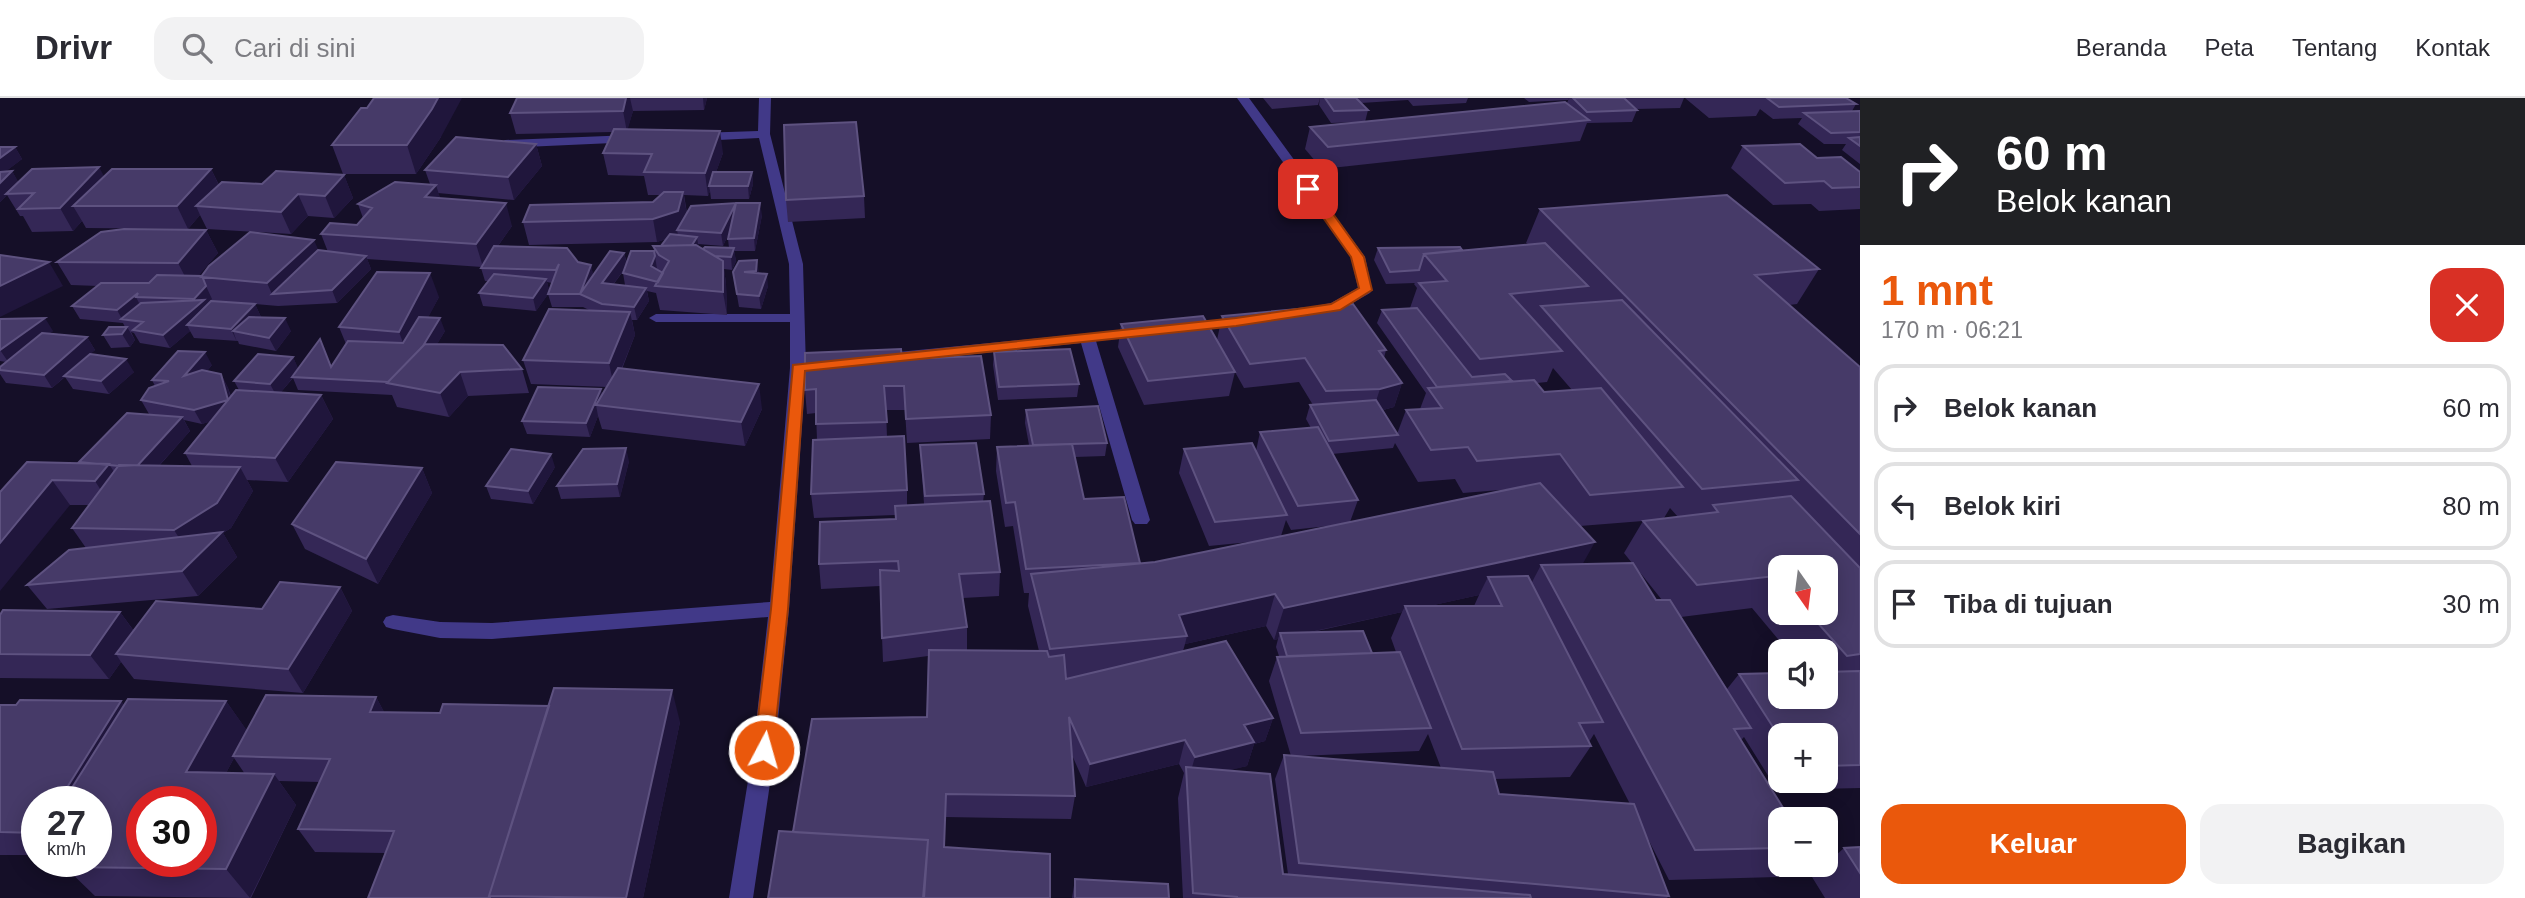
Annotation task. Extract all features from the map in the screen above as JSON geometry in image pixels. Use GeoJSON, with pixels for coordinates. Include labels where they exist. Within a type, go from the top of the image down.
{"type":"FeatureCollection","features":[{"type":"Feature","properties":{"kind":"street"},"geometry":{"type":"LineString","coordinates":[[741,898],[764,750],[804,367],[796,264],[764,134],[765,98]]}},
{"type":"Feature","properties":{"kind":"street"},"geometry":{"type":"LineString","coordinates":[[1243,98],[1357,257],[1366,290],[1335,307],[1298,313]]}},
{"type":"Feature","properties":{"kind":"street"},"geometry":{"type":"LineString","coordinates":[[681,137],[764,134]]}},
{"type":"Feature","properties":{"kind":"street"},"geometry":{"type":"LineString","coordinates":[[487,145],[639,139]]}},
{"type":"Feature","properties":{"kind":"street"},"geometry":{"type":"LineString","coordinates":[[656,318],[799,318]]}},
{"type":"Feature","properties":{"kind":"street"},"geometry":{"type":"LineString","coordinates":[[863,360],[1261,318]]}},
{"type":"Feature","properties":{"kind":"street"},"geometry":{"type":"LineString","coordinates":[[1087,337],[1141,520]]}},
{"type":"Feature","properties":{"kind":"street"},"geometry":{"type":"LineString","coordinates":[[393,622],[440,630],[492,631],[779,609]]}},
{"type":"Feature","properties":{"kind":"building"},"geometry":{"type":"Polygon","coordinates":[[[374,98],[438,98],[407,145],[332,145],[361,108],[367,108],[374,98]]]}},
{"type":"Feature","properties":{"kind":"building"},"geometry":{"type":"Polygon","coordinates":[[[517,98],[626,98],[623,111],[510,113],[517,98]]]}},
{"type":"Feature","properties":{"kind":"building"},"geometry":{"type":"Polygon","coordinates":[[[1325,98],[1356,98],[1368,110],[1334,111],[1325,98]]]}},
{"type":"Feature","properties":{"kind":"building"},"geometry":{"type":"Polygon","coordinates":[[[1573,98],[1624,98],[1637,110],[1587,112],[1573,98]]]}},
{"type":"Feature","properties":{"kind":"building"},"geometry":{"type":"Polygon","coordinates":[[[1767,98],[1846,98],[1856,104],[1779,107],[1767,98]]]}},
{"type":"Feature","properties":{"kind":"building"},"geometry":{"type":"Polygon","coordinates":[[[1565,102],[1589,120],[1328,147],[1310,127],[1565,102]]]}},
{"type":"Feature","properties":{"kind":"building"},"geometry":{"type":"Polygon","coordinates":[[[1860,111],[1860,132],[1831,133],[1804,113],[1860,111]]]}},
{"type":"Feature","properties":{"kind":"building"},"geometry":{"type":"Polygon","coordinates":[[[856,122],[864,196],[786,200],[784,125],[856,122]]]}},
{"type":"Feature","properties":{"kind":"building"},"geometry":{"type":"Polygon","coordinates":[[[614,129],[720,131],[705,173],[644,172],[652,154],[603,153],[614,129]]]}},
{"type":"Feature","properties":{"kind":"building"},"geometry":{"type":"Polygon","coordinates":[[[456,137],[536,144],[508,177],[425,170],[456,137]]]}},
{"type":"Feature","properties":{"kind":"building"},"geometry":{"type":"Polygon","coordinates":[[[1860,137],[1860,146],[1849,138],[1860,137]]]}},
{"type":"Feature","properties":{"kind":"building"},"geometry":{"type":"Polygon","coordinates":[[[1800,144],[1817,158],[1841,157],[1860,172],[1860,187],[1832,188],[1824,181],[1785,183],[1743,146],[1800,144]]]}},
{"type":"Feature","properties":{"kind":"building"},"geometry":{"type":"Polygon","coordinates":[[[0,147],[15,147],[0,158],[0,147]]]}},
{"type":"Feature","properties":{"kind":"building"},"geometry":{"type":"Polygon","coordinates":[[[99,167],[60,208],[18,209],[34,193],[6,194],[32,169],[99,167]]]}},
{"type":"Feature","properties":{"kind":"building"},"geometry":{"type":"Polygon","coordinates":[[[112,169],[211,169],[177,206],[73,206],[112,169]]]}},
{"type":"Feature","properties":{"kind":"building"},"geometry":{"type":"Polygon","coordinates":[[[12,171],[0,183],[0,172],[12,171]]]}},
{"type":"Feature","properties":{"kind":"building"},"geometry":{"type":"Polygon","coordinates":[[[276,171],[344,175],[325,196],[298,194],[281,212],[196,206],[222,182],[262,184],[276,171]]]}},
{"type":"Feature","properties":{"kind":"building"},"geometry":{"type":"Polygon","coordinates":[[[713,172],[752,172],[748,186],[709,186],[713,172]]]}},
{"type":"Feature","properties":{"kind":"building"},"geometry":{"type":"Polygon","coordinates":[[[395,182],[436,185],[425,197],[506,203],[476,244],[321,234],[330,223],[357,225],[372,208],[358,204],[395,182]]]}},
{"type":"Feature","properties":{"kind":"building"},"geometry":{"type":"Polygon","coordinates":[[[664,192],[683,192],[678,211],[653,219],[523,222],[530,205],[653,202],[664,192]]]}},
{"type":"Feature","properties":{"kind":"building"},"geometry":{"type":"Polygon","coordinates":[[[1727,195],[1819,269],[1755,275],[1860,367],[1860,534],[1540,209],[1727,195]]]}},
{"type":"Feature","properties":{"kind":"building"},"geometry":{"type":"Polygon","coordinates":[[[736,203],[721,233],[677,230],[691,206],[736,203]]]}},
{"type":"Feature","properties":{"kind":"building"},"geometry":{"type":"Polygon","coordinates":[[[736,203],[760,203],[754,238],[728,239],[736,203]]]}},
{"type":"Feature","properties":{"kind":"building"},"geometry":{"type":"Polygon","coordinates":[[[124,229],[206,230],[178,263],[57,262],[101,232],[124,229]]]}},
{"type":"Feature","properties":{"kind":"building"},"geometry":{"type":"Polygon","coordinates":[[[250,232],[314,240],[267,283],[201,277],[209,266],[250,232]]]}},
{"type":"Feature","properties":{"kind":"building"},"geometry":{"type":"Polygon","coordinates":[[[670,234],[697,237],[692,245],[661,246],[670,234]]]}},
{"type":"Feature","properties":{"kind":"building"},"geometry":{"type":"Polygon","coordinates":[[[1545,243],[1588,286],[1510,294],[1562,351],[1480,359],[1419,283],[1447,281],[1424,254],[1545,243]]]}},
{"type":"Feature","properties":{"kind":"building"},"geometry":{"type":"Polygon","coordinates":[[[696,245],[723,261],[723,292],[655,286],[669,261],[659,255],[653,246],[696,245]]]}},
{"type":"Feature","properties":{"kind":"building"},"geometry":{"type":"Polygon","coordinates":[[[494,246],[567,248],[578,262],[591,265],[580,294],[548,294],[559,264],[556,270],[481,268],[494,246]]]}},
{"type":"Feature","properties":{"kind":"building"},"geometry":{"type":"Polygon","coordinates":[[[1460,247],[1462,250],[1424,254],[1419,270],[1390,272],[1378,248],[1460,247]]]}},
{"type":"Feature","properties":{"kind":"building"},"geometry":{"type":"Polygon","coordinates":[[[734,248],[731,257],[715,256],[703,249],[734,248]]]}},
{"type":"Feature","properties":{"kind":"building"},"geometry":{"type":"Polygon","coordinates":[[[318,250],[366,256],[332,290],[272,294],[318,250]]]}},
{"type":"Feature","properties":{"kind":"building"},"geometry":{"type":"Polygon","coordinates":[[[610,251],[624,253],[602,283],[646,288],[634,307],[602,304],[580,294],[610,251]]]}},
{"type":"Feature","properties":{"kind":"building"},"geometry":{"type":"Polygon","coordinates":[[[631,251],[654,251],[651,266],[663,273],[658,282],[623,273],[631,251]]]}},
{"type":"Feature","properties":{"kind":"building"},"geometry":{"type":"Polygon","coordinates":[[[0,255],[49,262],[0,286],[0,255]]]}},
{"type":"Feature","properties":{"kind":"building"},"geometry":{"type":"Polygon","coordinates":[[[757,260],[756,271],[744,272],[767,274],[759,296],[737,294],[733,272],[739,261],[757,260]]]}},
{"type":"Feature","properties":{"kind":"building"},"geometry":{"type":"Polygon","coordinates":[[[377,272],[430,273],[399,332],[339,327],[377,272]]]}},
{"type":"Feature","properties":{"kind":"building"},"geometry":{"type":"Polygon","coordinates":[[[494,274],[546,279],[533,298],[479,293],[494,274]]]}},
{"type":"Feature","properties":{"kind":"building"},"geometry":{"type":"Polygon","coordinates":[[[157,275],[202,276],[206,286],[194,299],[136,297],[138,293],[117,310],[72,306],[101,283],[149,283],[157,275]]]}},
{"type":"Feature","properties":{"kind":"building"},"geometry":{"type":"Polygon","coordinates":[[[204,300],[163,335],[133,330],[143,322],[121,319],[141,303],[204,300]]]}},
{"type":"Feature","properties":{"kind":"building"},"geometry":{"type":"Polygon","coordinates":[[[1622,300],[1798,480],[1702,489],[1541,306],[1622,300]]]}},
{"type":"Feature","properties":{"kind":"building"},"geometry":{"type":"Polygon","coordinates":[[[211,301],[255,304],[231,329],[187,325],[211,301]]]}},
{"type":"Feature","properties":{"kind":"building"},"geometry":{"type":"Polygon","coordinates":[[[1353,304],[1386,350],[1379,351],[1402,383],[1380,389],[1326,391],[1305,358],[1250,364],[1222,316],[1353,304]]]}},
{"type":"Feature","properties":{"kind":"building"},"geometry":{"type":"Polygon","coordinates":[[[1417,308],[1472,377],[1505,374],[1512,381],[1437,387],[1382,310],[1417,308]]]}},
{"type":"Feature","properties":{"kind":"building"},"geometry":{"type":"Polygon","coordinates":[[[549,309],[630,312],[609,363],[523,360],[549,309]]]}},
{"type":"Feature","properties":{"kind":"building"},"geometry":{"type":"Polygon","coordinates":[[[1203,316],[1235,372],[1148,381],[1121,324],[1203,316]]]}},
{"type":"Feature","properties":{"kind":"building"},"geometry":{"type":"Polygon","coordinates":[[[249,317],[285,318],[269,338],[233,331],[249,317]]]}},
{"type":"Feature","properties":{"kind":"building"},"geometry":{"type":"Polygon","coordinates":[[[419,317],[440,318],[423,346],[388,382],[292,377],[320,339],[331,367],[348,341],[403,343],[419,317]]]}},
{"type":"Feature","properties":{"kind":"building"},"geometry":{"type":"Polygon","coordinates":[[[45,318],[0,350],[0,319],[45,318]]]}},
{"type":"Feature","properties":{"kind":"building"},"geometry":{"type":"Polygon","coordinates":[[[109,327],[127,327],[122,334],[103,335],[109,327]]]}},
{"type":"Feature","properties":{"kind":"building"},"geometry":{"type":"Polygon","coordinates":[[[42,333],[87,337],[44,375],[0,370],[0,367],[42,333]]]}},
{"type":"Feature","properties":{"kind":"building"},"geometry":{"type":"Polygon","coordinates":[[[425,344],[503,345],[522,369],[460,372],[440,393],[387,383],[425,344]]]}},
{"type":"Feature","properties":{"kind":"building"},"geometry":{"type":"Polygon","coordinates":[[[901,349],[902,359],[981,356],[991,415],[906,419],[904,386],[884,386],[887,422],[816,424],[816,389],[805,390],[805,353],[901,349]]]}},
{"type":"Feature","properties":{"kind":"building"},"geometry":{"type":"Polygon","coordinates":[[[1070,349],[1079,384],[999,387],[994,352],[1070,349]]]}},
{"type":"Feature","properties":{"kind":"building"},"geometry":{"type":"Polygon","coordinates":[[[178,351],[205,352],[184,376],[202,370],[221,374],[228,400],[194,410],[141,400],[149,388],[169,381],[152,380],[178,351]]]}},
{"type":"Feature","properties":{"kind":"building"},"geometry":{"type":"Polygon","coordinates":[[[90,354],[126,359],[101,381],[64,376],[90,354]]]}},
{"type":"Feature","properties":{"kind":"building"},"geometry":{"type":"Polygon","coordinates":[[[258,354],[293,357],[270,384],[234,381],[258,354]]]}},
{"type":"Feature","properties":{"kind":"building"},"geometry":{"type":"Polygon","coordinates":[[[618,368],[759,384],[741,422],[596,405],[618,368]]]}},
{"type":"Feature","properties":{"kind":"building"},"geometry":{"type":"Polygon","coordinates":[[[1534,380],[1544,392],[1601,388],[1683,487],[1590,495],[1560,454],[1477,461],[1468,447],[1431,450],[1406,410],[1442,408],[1428,388],[1534,380]]]}},
{"type":"Feature","properties":{"kind":"building"},"geometry":{"type":"Polygon","coordinates":[[[538,387],[601,389],[586,423],[522,421],[538,387]]]}},
{"type":"Feature","properties":{"kind":"building"},"geometry":{"type":"Polygon","coordinates":[[[236,390],[321,395],[275,458],[185,453],[236,390]]]}},
{"type":"Feature","properties":{"kind":"building"},"geometry":{"type":"Polygon","coordinates":[[[1376,400],[1398,435],[1329,441],[1310,405],[1376,400]]]}},
{"type":"Feature","properties":{"kind":"building"},"geometry":{"type":"Polygon","coordinates":[[[1098,406],[1107,443],[1033,445],[1026,410],[1098,406]]]}},
{"type":"Feature","properties":{"kind":"building"},"geometry":{"type":"Polygon","coordinates":[[[127,413],[182,417],[138,465],[79,462],[127,413]]]}},
{"type":"Feature","properties":{"kind":"building"},"geometry":{"type":"Polygon","coordinates":[[[1318,427],[1358,500],[1298,506],[1260,432],[1318,427]]]}},
{"type":"Feature","properties":{"kind":"building"},"geometry":{"type":"Polygon","coordinates":[[[904,436],[907,490],[811,494],[813,440],[904,436]]]}},
{"type":"Feature","properties":{"kind":"building"},"geometry":{"type":"Polygon","coordinates":[[[976,443],[984,494],[925,496],[920,445],[976,443]]]}},
{"type":"Feature","properties":{"kind":"building"},"geometry":{"type":"Polygon","coordinates":[[[1252,443],[1287,515],[1215,522],[1184,449],[1252,443]]]}},
{"type":"Feature","properties":{"kind":"building"},"geometry":{"type":"Polygon","coordinates":[[[1072,444],[1084,499],[1124,497],[1140,563],[1026,569],[1015,502],[1006,503],[997,447],[1072,444]]]}},
{"type":"Feature","properties":{"kind":"building"},"geometry":{"type":"Polygon","coordinates":[[[626,448],[617,484],[557,486],[583,449],[626,448]]]}},
{"type":"Feature","properties":{"kind":"building"},"geometry":{"type":"Polygon","coordinates":[[[511,449],[551,454],[528,491],[486,486],[511,449]]]}},
{"type":"Feature","properties":{"kind":"building"},"geometry":{"type":"Polygon","coordinates":[[[27,462],[109,464],[95,481],[52,480],[0,543],[0,492],[27,462]]]}},
{"type":"Feature","properties":{"kind":"building"},"geometry":{"type":"Polygon","coordinates":[[[336,462],[422,468],[366,559],[292,524],[336,462]]]}},
{"type":"Feature","properties":{"kind":"building"},"geometry":{"type":"Polygon","coordinates":[[[119,465],[240,467],[217,503],[174,530],[72,528],[119,465]]]}},
{"type":"Feature","properties":{"kind":"building"},"geometry":{"type":"Polygon","coordinates":[[[1540,483],[1595,542],[1284,608],[1275,594],[1179,615],[1187,636],[1050,649],[1031,574],[1155,562],[1540,483]]]}},
{"type":"Feature","properties":{"kind":"building"},"geometry":{"type":"Polygon","coordinates":[[[1791,496],[1860,568],[1860,654],[1847,656],[1838,646],[1838,639],[1832,639],[1820,625],[1838,625],[1838,555],[1768,555],[1768,577],[1697,585],[1643,521],[1718,512],[1713,505],[1791,496]]]}},
{"type":"Feature","properties":{"kind":"building"},"geometry":{"type":"Polygon","coordinates":[[[990,501],[1000,572],[959,574],[967,627],[882,638],[880,570],[899,571],[898,561],[819,564],[820,522],[896,519],[895,506],[990,501]]]}},
{"type":"Feature","properties":{"kind":"building"},"geometry":{"type":"Polygon","coordinates":[[[222,532],[182,571],[27,585],[69,550],[222,532]]]}},
{"type":"Feature","properties":{"kind":"building"},"geometry":{"type":"Polygon","coordinates":[[[1633,563],[1656,600],[1670,600],[1751,728],[1734,729],[1768,784],[1768,793],[1774,793],[1783,807],[1768,807],[1768,848],[1695,850],[1541,565],[1633,563]]]}},
{"type":"Feature","properties":{"kind":"building"},"geometry":{"type":"Polygon","coordinates":[[[1528,576],[1603,722],[1579,723],[1591,746],[1462,749],[1405,606],[1502,606],[1488,577],[1528,576]]]}},
{"type":"Feature","properties":{"kind":"building"},"geometry":{"type":"Polygon","coordinates":[[[280,582],[340,587],[288,669],[116,654],[156,601],[262,609],[280,582]]]}},
{"type":"Feature","properties":{"kind":"building"},"geometry":{"type":"Polygon","coordinates":[[[3,610],[120,612],[90,655],[0,654],[0,615],[3,610]]]}},
{"type":"Feature","properties":{"kind":"building"},"geometry":{"type":"Polygon","coordinates":[[[1363,631],[1372,653],[1287,656],[1280,633],[1363,631]]]}},
{"type":"Feature","properties":{"kind":"building"},"geometry":{"type":"Polygon","coordinates":[[[1226,641],[1273,718],[1244,725],[1254,742],[1195,757],[1185,740],[1090,764],[1069,717],[1075,796],[946,794],[944,847],[1050,854],[1050,898],[924,898],[928,840],[793,832],[812,719],[927,717],[929,650],[1047,651],[1049,657],[1064,655],[1066,679],[1226,641]]]}},
{"type":"Feature","properties":{"kind":"building"},"geometry":{"type":"Polygon","coordinates":[[[1400,652],[1431,728],[1301,733],[1277,657],[1400,652]]]}},
{"type":"Feature","properties":{"kind":"building"},"geometry":{"type":"Polygon","coordinates":[[[1860,671],[1860,765],[1838,766],[1838,723],[1770,723],[1739,674],[1768,673],[1768,709],[1838,709],[1838,672],[1860,671]]]}},
{"type":"Feature","properties":{"kind":"building"},"geometry":{"type":"Polygon","coordinates":[[[554,688],[672,690],[626,898],[489,896],[554,688]]]}},
{"type":"Feature","properties":{"kind":"building"},"geometry":{"type":"Polygon","coordinates":[[[266,695],[376,697],[370,712],[440,713],[443,704],[549,706],[490,898],[368,898],[394,831],[298,829],[330,759],[233,756],[266,695]]]}},
{"type":"Feature","properties":{"kind":"building"},"geometry":{"type":"Polygon","coordinates":[[[128,699],[226,701],[186,772],[274,774],[226,869],[217,869],[217,786],[126,786],[126,868],[112,868],[112,786],[73,786],[128,699]]]}},
{"type":"Feature","properties":{"kind":"building"},"geometry":{"type":"Polygon","coordinates":[[[20,700],[121,701],[68,786],[21,786],[21,833],[0,832],[0,705],[16,705],[20,700]]]}},
{"type":"Feature","properties":{"kind":"building"},"geometry":{"type":"Polygon","coordinates":[[[1284,755],[1493,772],[1499,794],[1634,804],[1669,896],[1299,863],[1284,755]]]}},
{"type":"Feature","properties":{"kind":"building"},"geometry":{"type":"Polygon","coordinates":[[[1186,767],[1270,774],[1283,874],[1530,895],[1531,898],[1237,898],[1193,893],[1186,767]]]}},
{"type":"Feature","properties":{"kind":"building"},"geometry":{"type":"Polygon","coordinates":[[[779,831],[928,840],[923,898],[768,898],[779,831]]]}},
{"type":"Feature","properties":{"kind":"building"},"geometry":{"type":"Polygon","coordinates":[[[1860,847],[1860,873],[1844,848],[1860,847]]]}},
{"type":"Feature","properties":{"kind":"building"},"geometry":{"type":"Polygon","coordinates":[[[1075,879],[1168,884],[1169,898],[1075,898],[1075,879]]]}},
{"type":"Feature","properties":{"kind":"route"},"geometry":{"type":"LineString","coordinates":[[764,750],[786,538],[798,368],[1236,322],[1335,307],[1366,290],[1357,257],[1308,189]]}}]}
